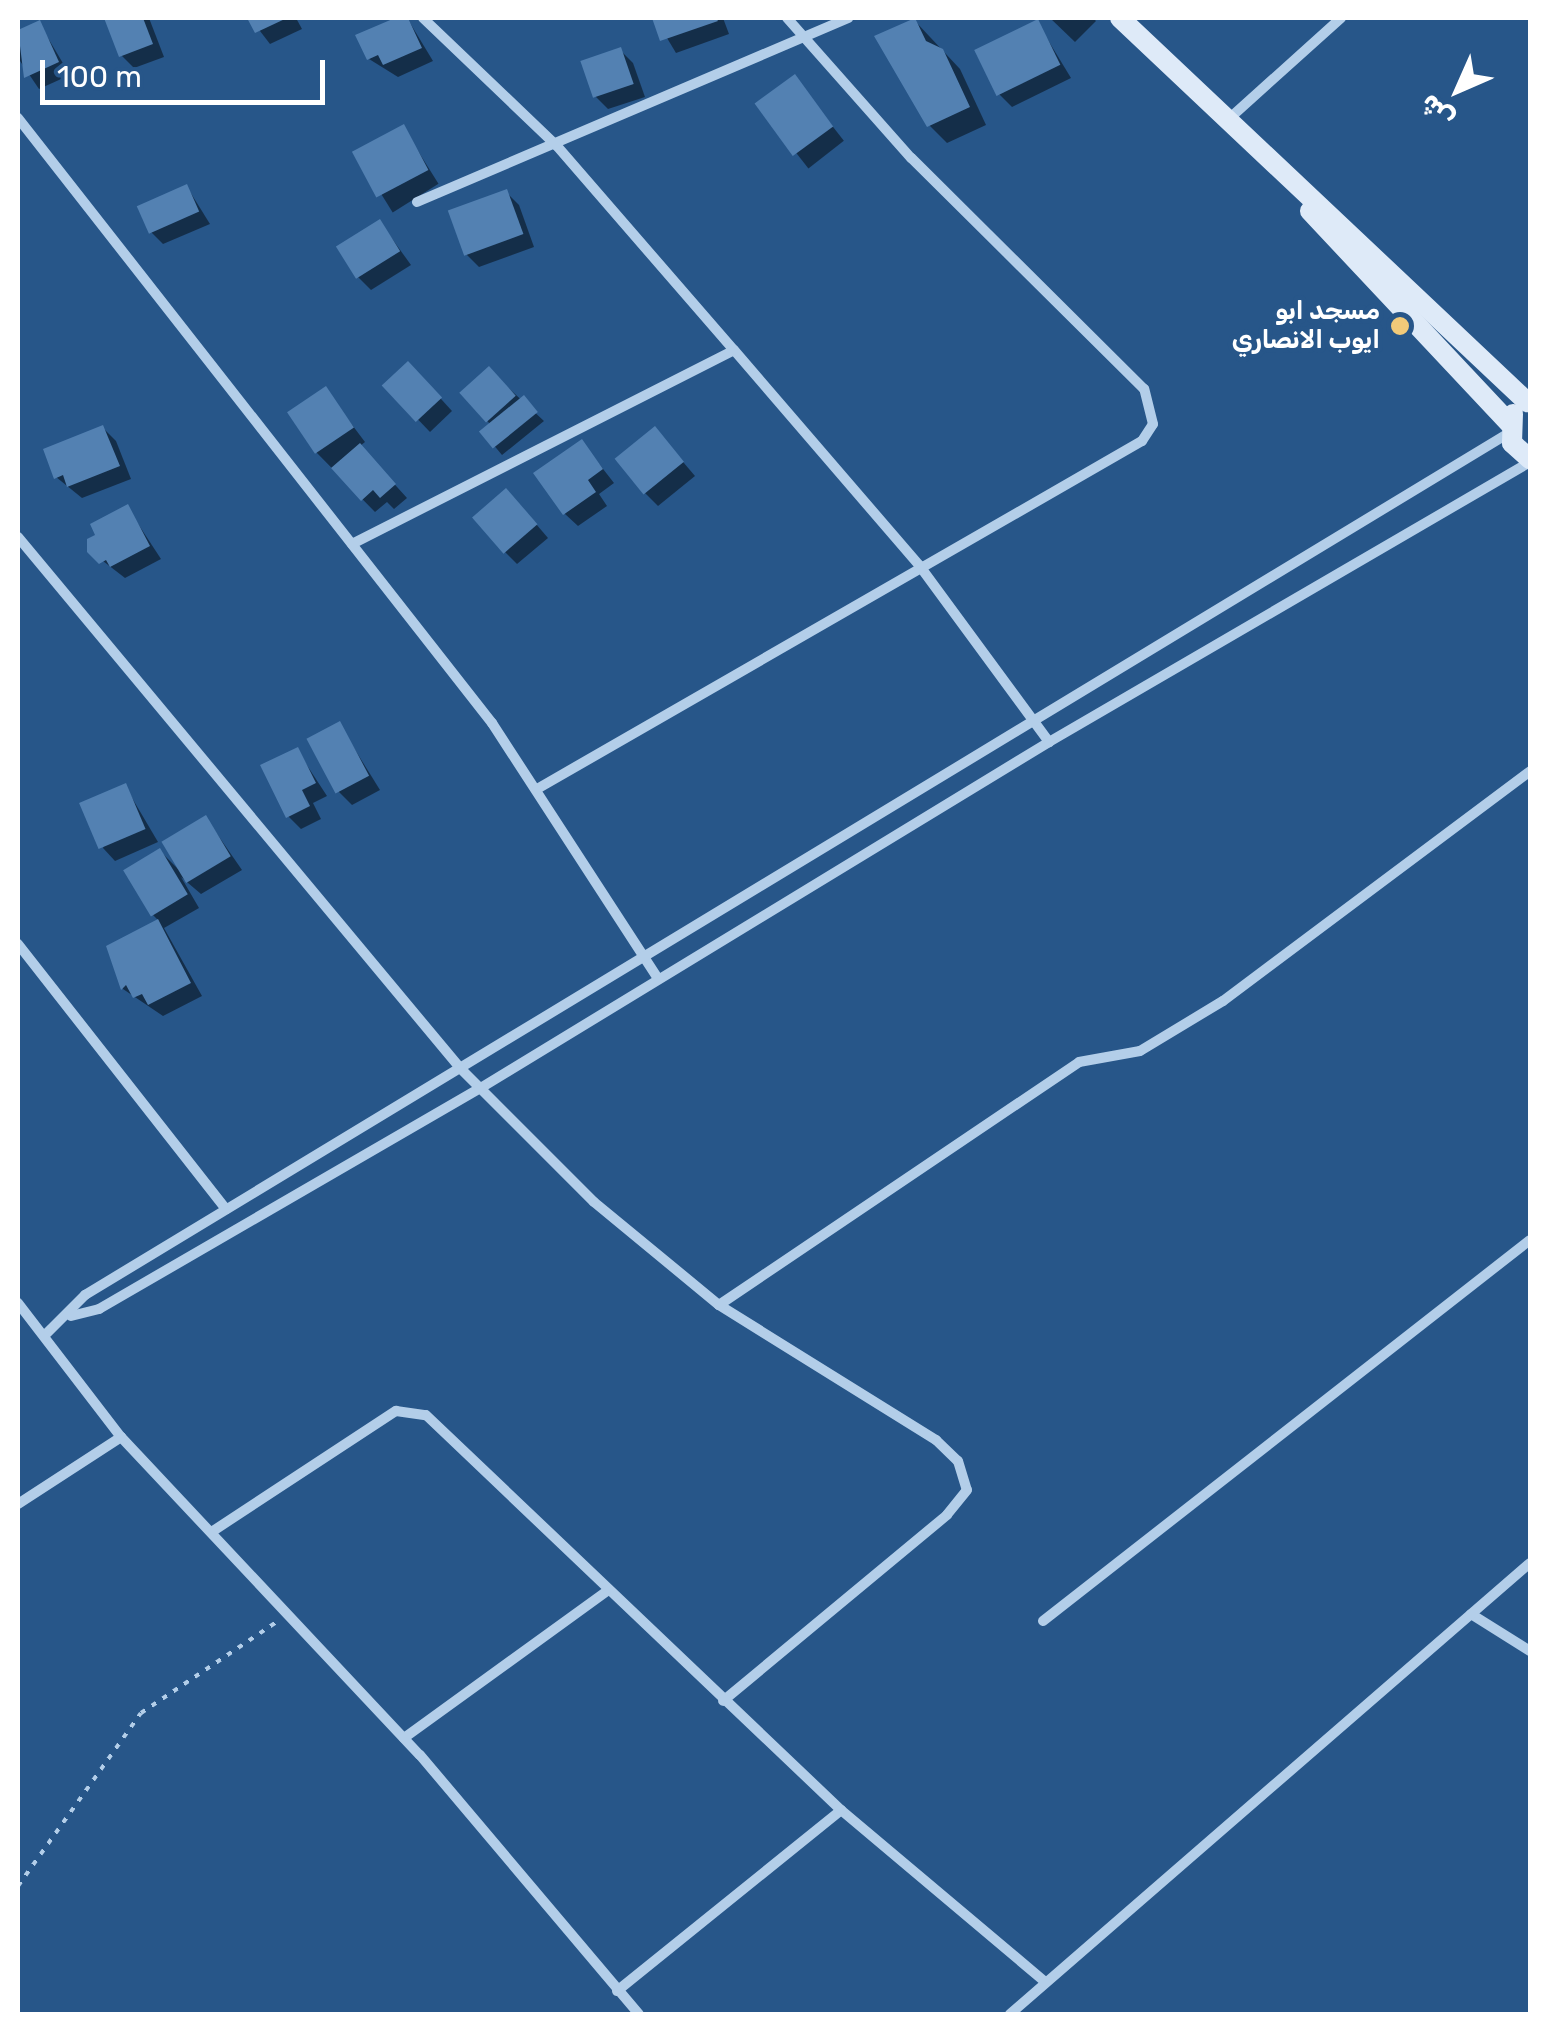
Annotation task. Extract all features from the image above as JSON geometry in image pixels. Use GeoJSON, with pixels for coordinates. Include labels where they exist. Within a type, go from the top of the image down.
{"type":"FeatureCollection","features":[{"type":"Feature","properties":{"kind":"street"},"geometry":{"type":"LineString","coordinates":[[423,18],[557,146],[734,350],[919,564],[1049,742]]}},
{"type":"Feature","properties":{"kind":"street"},"geometry":{"type":"LineString","coordinates":[[536,788],[919,564],[1142,441],[1153,424],[1144,390],[911,158],[787,18]]}},
{"type":"Feature","properties":{"kind":"street"},"geometry":{"type":"LineString","coordinates":[[418,202],[557,146],[848,18]]}},
{"type":"Feature","properties":{"kind":"street"},"geometry":{"type":"LineString","coordinates":[[45,1335],[70,1316],[85,1295],[1510,428],[1529,395],[1508,383],[1231,117],[1120,18]]}},
{"type":"Feature","properties":{"kind":"street"},"geometry":{"type":"LineString","coordinates":[[1231,117],[1340,18]]}},
{"type":"Feature","properties":{"kind":"street"},"geometry":{"type":"LineString","coordinates":[[70,1316],[99,1309],[479,1089],[1049,742],[1530,460],[1517,450],[1510,428],[1387,287],[1189,93],[1171,66]]}},
{"type":"Feature","properties":{"kind":"street"},"geometry":{"type":"LineString","coordinates":[[18,118],[352,544],[536,788],[658,978]]}},
{"type":"Feature","properties":{"kind":"street"},"geometry":{"type":"LineString","coordinates":[[352,544],[734,350]]}},
{"type":"Feature","properties":{"kind":"street"},"geometry":{"type":"LineString","coordinates":[[18,537],[479,1089],[594,1202],[719,1306],[936,1440],[958,1461],[967,1490],[912,1547],[723,1701]]}},
{"type":"Feature","properties":{"kind":"street"},"geometry":{"type":"LineString","coordinates":[[719,1306],[1079,1062],[1140,1051],[1223,1001],[1530,771]]}},
{"type":"Feature","properties":{"kind":"street"},"geometry":{"type":"LineString","coordinates":[[18,944],[226,1209]]}},
{"type":"Feature","properties":{"kind":"street"},"geometry":{"type":"LineString","coordinates":[[1043,1621],[1530,1240]]}},
{"type":"Feature","properties":{"kind":"street"},"geometry":{"type":"LineString","coordinates":[[18,1303],[121,1437],[404,1738],[639,2014]]}},
{"type":"Feature","properties":{"kind":"street"},"geometry":{"type":"LineString","coordinates":[[213,1531],[396,1411],[414,1410],[842,1810],[1044,1982]]}},
{"type":"Feature","properties":{"kind":"street"},"geometry":{"type":"LineString","coordinates":[[18,1504],[121,1437]]}},
{"type":"Feature","properties":{"kind":"street"},"geometry":{"type":"LineString","coordinates":[[1010,2014],[1530,1563]]}},
{"type":"Feature","properties":{"kind":"street"},"geometry":{"type":"LineString","coordinates":[[404,1738],[606,1592]]}},
{"type":"Feature","properties":{"kind":"street"},"geometry":{"type":"LineString","coordinates":[[1471,1614],[1530,1651]]}},
{"type":"Feature","properties":{"kind":"street"},"geometry":{"type":"LineString","coordinates":[[617,1991],[842,1810]]}},
{"type":"Feature","properties":{"kind":"path"},"geometry":{"type":"LineString","coordinates":[[18,1886],[140,1713],[286,1616]]}},
{"type":"Feature","properties":{"kind":"building"},"geometry":{"type":"Polygon","coordinates":[[[104,18],[143,18],[153,44],[119,57],[104,18]]]}},
{"type":"Feature","properties":{"kind":"building"},"geometry":{"type":"Polygon","coordinates":[[[247,18],[287,18],[255,33],[247,18]]]}},
{"type":"Feature","properties":{"kind":"building"},"geometry":{"type":"Polygon","coordinates":[[[395,18],[408,18],[422,48],[383,65],[378,55],[367,60],[355,35],[395,18]]]}},
{"type":"Feature","properties":{"kind":"building"},"geometry":{"type":"Polygon","coordinates":[[[652,18],[716,18],[718,21],[660,41],[652,18]]]}},
{"type":"Feature","properties":{"kind":"building"},"geometry":{"type":"Polygon","coordinates":[[[915,18],[926,41],[943,49],[970,107],[927,127],[874,36],[915,18]]]}},
{"type":"Feature","properties":{"kind":"building"},"geometry":{"type":"Polygon","coordinates":[[[1038,19],[1060,65],[997,96],[974,50],[1038,19]]]}},
{"type":"Feature","properties":{"kind":"building"},"geometry":{"type":"Polygon","coordinates":[[[40,20],[59,62],[24,78],[18,30],[40,20]]]}},
{"type":"Feature","properties":{"kind":"building"},"geometry":{"type":"Polygon","coordinates":[[[621,47],[634,84],[593,98],[580,61],[621,47]]]}},
{"type":"Feature","properties":{"kind":"building"},"geometry":{"type":"Polygon","coordinates":[[[795,74],[833,127],[793,156],[755,103],[795,74]]]}},
{"type":"Feature","properties":{"kind":"building"},"geometry":{"type":"Polygon","coordinates":[[[404,124],[428,170],[376,198],[352,152],[404,124]]]}},
{"type":"Feature","properties":{"kind":"building"},"geometry":{"type":"Polygon","coordinates":[[[187,184],[199,211],[149,234],[137,206],[187,184]]]}},
{"type":"Feature","properties":{"kind":"building"},"geometry":{"type":"Polygon","coordinates":[[[507,189],[523,234],[464,256],[448,211],[507,189]]]}},
{"type":"Feature","properties":{"kind":"building"},"geometry":{"type":"Polygon","coordinates":[[[380,219],[400,251],[356,279],[336,247],[380,219]]]}},
{"type":"Feature","properties":{"kind":"building"},"geometry":{"type":"Polygon","coordinates":[[[408,361],[442,398],[416,422],[382,386],[408,361]]]}},
{"type":"Feature","properties":{"kind":"building"},"geometry":{"type":"Polygon","coordinates":[[[489,366],[516,396],[486,422],[459,393],[489,366]]]}},
{"type":"Feature","properties":{"kind":"building"},"geometry":{"type":"Polygon","coordinates":[[[326,386],[354,427],[315,454],[287,412],[326,386]]]}},
{"type":"Feature","properties":{"kind":"building"},"geometry":{"type":"Polygon","coordinates":[[[524,395],[538,412],[493,449],[479,432],[524,395]]]}},
{"type":"Feature","properties":{"kind":"building"},"geometry":{"type":"Polygon","coordinates":[[[103,425],[120,466],[67,487],[63,475],[54,479],[43,449],[103,425]]]}},
{"type":"Feature","properties":{"kind":"building"},"geometry":{"type":"Polygon","coordinates":[[[655,426],[684,462],[644,494],[615,459],[655,426]]]}},
{"type":"Feature","properties":{"kind":"building"},"geometry":{"type":"Polygon","coordinates":[[[582,439],[603,469],[588,480],[596,492],[563,515],[533,473],[582,439]]]}},
{"type":"Feature","properties":{"kind":"building"},"geometry":{"type":"Polygon","coordinates":[[[360,443],[396,484],[380,498],[373,490],[361,501],[331,468],[360,443]]]}},
{"type":"Feature","properties":{"kind":"building"},"geometry":{"type":"Polygon","coordinates":[[[506,488],[537,524],[504,554],[472,518],[506,488]]]}},
{"type":"Feature","properties":{"kind":"building"},"geometry":{"type":"Polygon","coordinates":[[[128,504],[150,546],[110,567],[106,560],[99,564],[87,552],[87,539],[95,535],[90,524],[128,504]]]}},
{"type":"Feature","properties":{"kind":"building"},"geometry":{"type":"Polygon","coordinates":[[[340,721],[369,776],[336,794],[306,739],[340,721]]]}},
{"type":"Feature","properties":{"kind":"building"},"geometry":{"type":"Polygon","coordinates":[[[298,747],[316,783],[302,790],[310,806],[286,818],[260,765],[298,747]]]}},
{"type":"Feature","properties":{"kind":"building"},"geometry":{"type":"Polygon","coordinates":[[[126,783],[146,829],[99,849],[79,803],[126,783]]]}},
{"type":"Feature","properties":{"kind":"building"},"geometry":{"type":"Polygon","coordinates":[[[206,815],[231,856],[186,883],[161,842],[206,815]]]}},
{"type":"Feature","properties":{"kind":"building"},"geometry":{"type":"Polygon","coordinates":[[[160,848],[188,894],[151,916],[123,870],[160,848]]]}},
{"type":"Feature","properties":{"kind":"building"},"geometry":{"type":"Polygon","coordinates":[[[158,919],[191,983],[148,1005],[142,994],[133,998],[126,985],[121,990],[106,946],[158,919]]]}},
{"type":"Feature","properties":{"kind":"place","name":"مسجد ابو ايوب الانصاري"},"geometry":{"type":"Point","coordinates":[1400,326]}}]}
